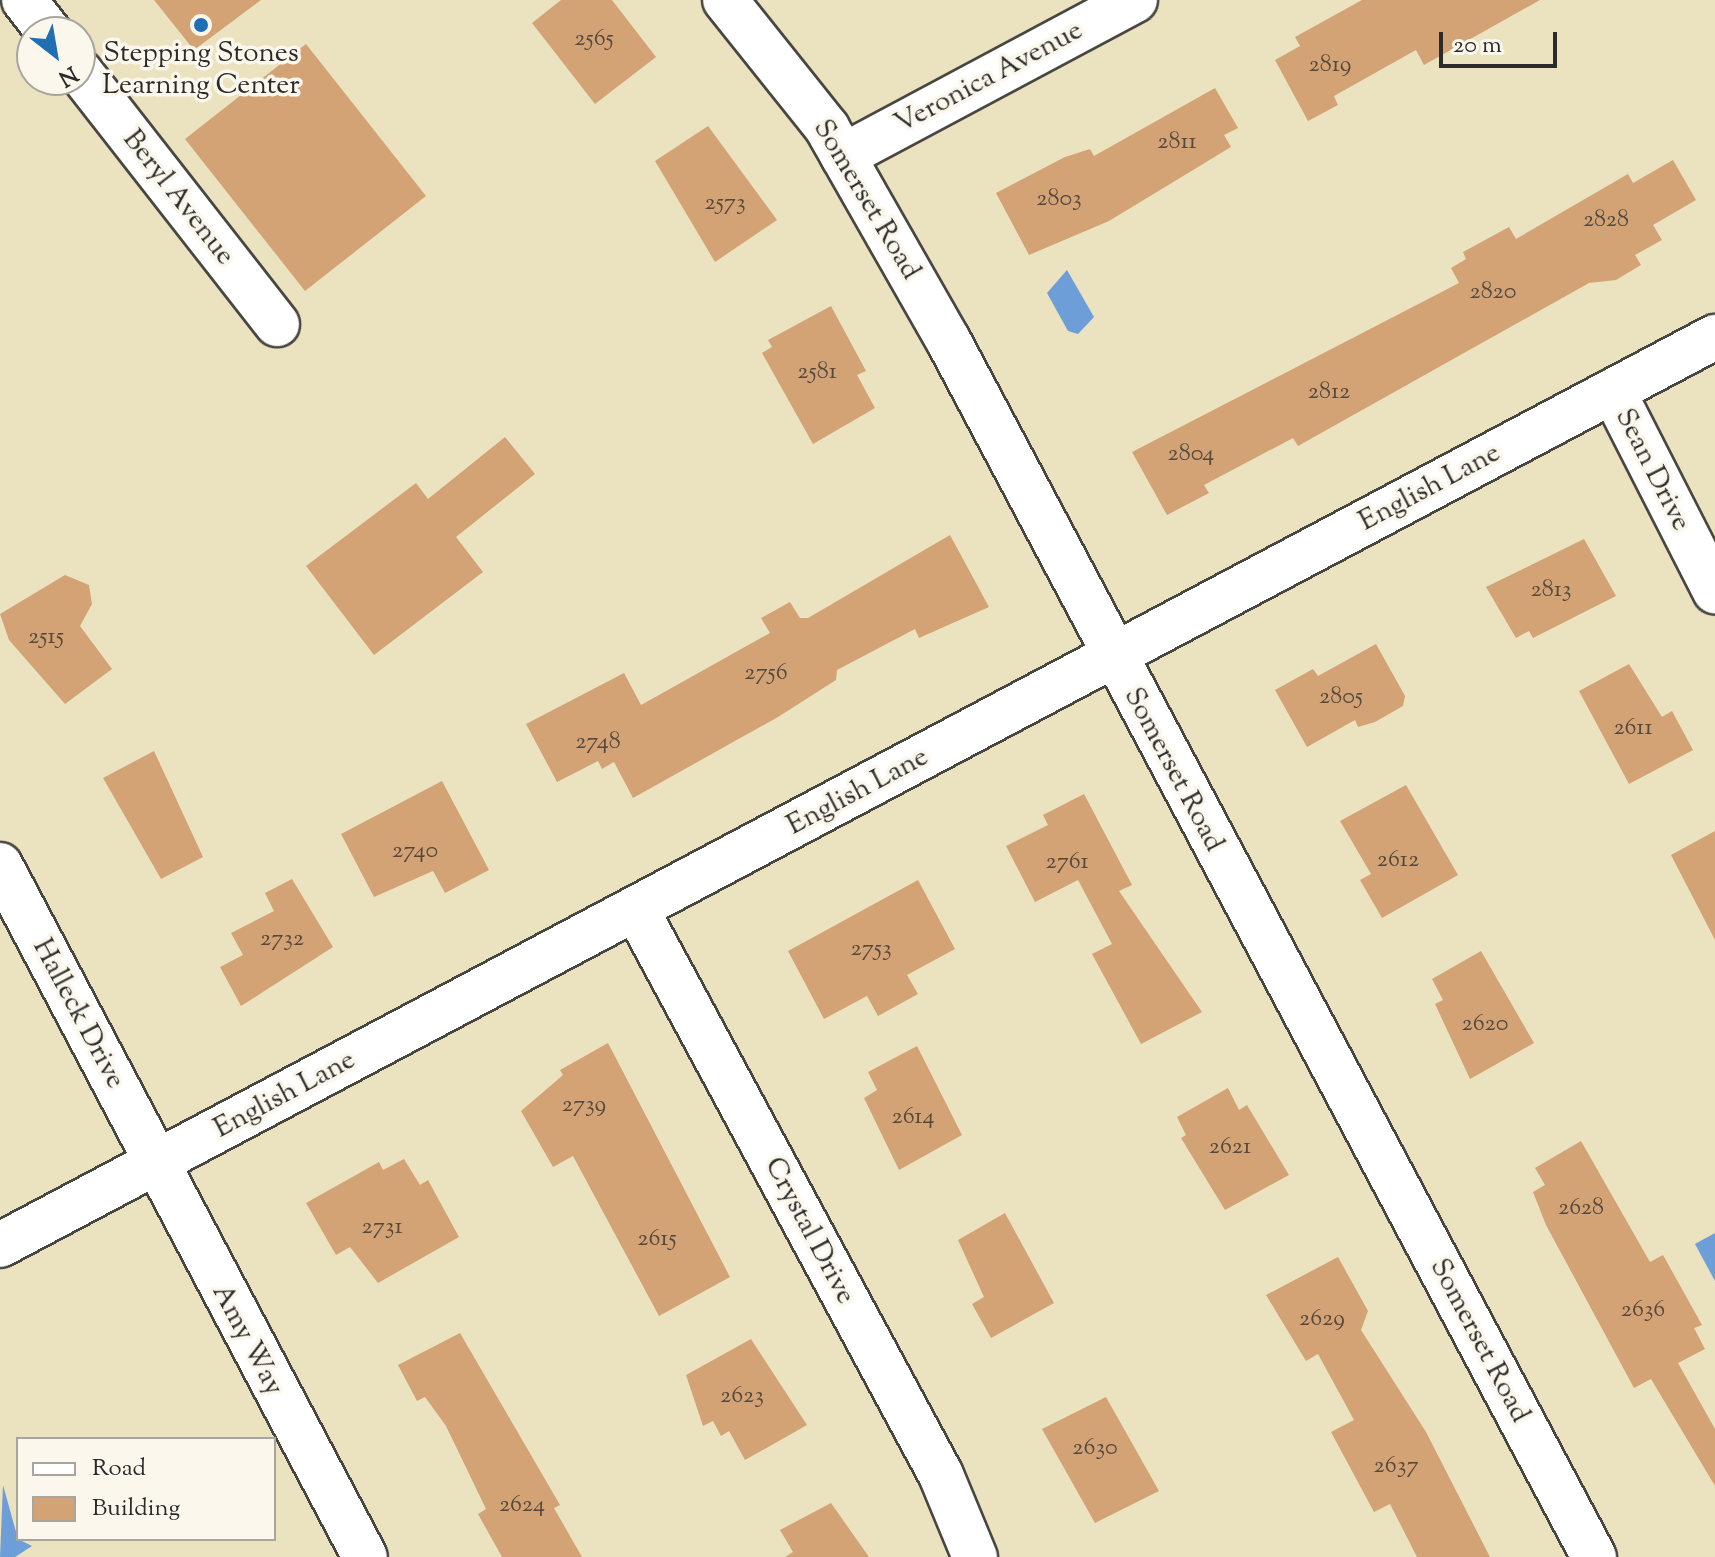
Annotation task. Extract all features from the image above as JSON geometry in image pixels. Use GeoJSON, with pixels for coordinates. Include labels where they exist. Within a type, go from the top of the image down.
{"type":"FeatureCollection","features":[{"type":"Feature","properties":{"kind":"street"},"geometry":{"type":"LineString","coordinates":[[24,0],[36,16]]}},
{"type":"Feature","properties":{"kind":"street","name":"Somerset Road"},"geometry":{"type":"LineString","coordinates":[[725,0],[843,156],[1594,1557]]}},
{"type":"Feature","properties":{"kind":"street","name":"Veronica Avenue"},"geometry":{"type":"LineString","coordinates":[[843,156],[1135,0]]}},
{"type":"Feature","properties":{"kind":"street","name":"Beryl Avenue"},"geometry":{"type":"LineString","coordinates":[[96,92],[277,324]]}},
{"type":"Feature","properties":{"kind":"street","name":"English Lane"},"geometry":{"type":"LineString","coordinates":[[0,1245],[1715,337]]}},
{"type":"Feature","properties":{"kind":"street","name":"Sean Drive"},"geometry":{"type":"LineString","coordinates":[[1613,391],[1715,591]]}},
{"type":"Feature","properties":{"kind":"street","name":"Halleck Drive"},"geometry":{"type":"LineString","coordinates":[[0,865],[156,1163]]}},
{"type":"Feature","properties":{"kind":"street","name":"Crystal Drive"},"geometry":{"type":"LineString","coordinates":[[636,909],[941,1475],[975,1557]]}},
{"type":"Feature","properties":{"kind":"street","name":"Amy Way"},"geometry":{"type":"LineString","coordinates":[[156,1163],[365,1557]]}},
{"type":"Feature","properties":{"kind":"water"},"geometry":{"type":"Polygon","coordinates":[[[1067,270],[1094,317],[1078,334],[1068,331],[1047,293],[1067,270]]]}},
{"type":"Feature","properties":{"kind":"water"},"geometry":{"type":"Polygon","coordinates":[[[1715,1233],[1715,1281],[1695,1244],[1715,1233]]]}},
{"type":"Feature","properties":{"kind":"water"},"geometry":{"type":"Polygon","coordinates":[[[3,1485],[16,1541],[32,1546],[15,1557],[0,1557],[3,1485]]]}},
{"type":"Feature","properties":{"kind":"building","name":"Stepping Stones Learning Center"},"geometry":{"type":"Polygon","coordinates":[[[154,0],[261,0],[194,50],[154,0]]]}},
{"type":"Feature","properties":{"kind":"building"},"geometry":{"type":"Polygon","coordinates":[[[561,0],[612,0],[656,57],[595,104],[532,23],[561,0]]]}},
{"type":"Feature","properties":{"kind":"building"},"geometry":{"type":"Polygon","coordinates":[[[1362,0],[1540,0],[1424,65],[1416,50],[1334,96],[1338,105],[1308,121],[1275,60],[1300,46],[1295,37],[1362,0]]]}},
{"type":"Feature","properties":{"kind":"building"},"geometry":{"type":"Polygon","coordinates":[[[306,44],[426,196],[305,291],[185,139],[306,44]]]}},
{"type":"Feature","properties":{"kind":"building"},"geometry":{"type":"Polygon","coordinates":[[[1215,88],[1238,128],[1224,135],[1231,147],[1109,221],[1029,255],[996,193],[1065,157],[1090,149],[1094,156],[1215,88]]]}},
{"type":"Feature","properties":{"kind":"building"},"geometry":{"type":"Polygon","coordinates":[[[708,126],[777,220],[715,262],[655,161],[708,126]]]}},
{"type":"Feature","properties":{"kind":"building"},"geometry":{"type":"Polygon","coordinates":[[[1673,160],[1696,200],[1653,225],[1662,240],[1635,255],[1641,265],[1616,280],[1589,283],[1298,446],[1293,438],[1204,485],[1209,493],[1167,515],[1132,452],[1459,283],[1451,268],[1466,259],[1463,252],[1509,227],[1516,239],[1628,174],[1633,183],[1673,160]]]}},
{"type":"Feature","properties":{"kind":"building"},"geometry":{"type":"Polygon","coordinates":[[[831,306],[866,371],[857,375],[875,408],[813,444],[762,353],[772,347],[768,340],[831,306]]]}},
{"type":"Feature","properties":{"kind":"building"},"geometry":{"type":"Polygon","coordinates":[[[505,437],[535,474],[456,537],[483,572],[374,655],[306,566],[416,483],[428,499],[505,437]]]}},
{"type":"Feature","properties":{"kind":"building"},"geometry":{"type":"Polygon","coordinates":[[[950,535],[989,607],[919,638],[915,629],[837,670],[836,680],[778,717],[633,798],[614,762],[602,769],[598,761],[557,782],[526,724],[624,673],[641,705],[770,633],[761,618],[790,602],[800,618],[808,618],[950,535]]]}},
{"type":"Feature","properties":{"kind":"building"},"geometry":{"type":"Polygon","coordinates":[[[1584,539],[1616,596],[1533,638],[1529,631],[1516,638],[1486,587],[1584,539]]]}},
{"type":"Feature","properties":{"kind":"building"},"geometry":{"type":"Polygon","coordinates":[[[65,575],[89,585],[92,604],[80,626],[112,669],[65,704],[9,640],[0,614],[65,575]]]}},
{"type":"Feature","properties":{"kind":"building"},"geometry":{"type":"Polygon","coordinates":[[[1376,644],[1405,696],[1403,706],[1375,722],[1358,727],[1355,720],[1307,747],[1275,690],[1313,669],[1318,676],[1376,644]]]}},
{"type":"Feature","properties":{"kind":"building"},"geometry":{"type":"Polygon","coordinates":[[[1629,664],[1662,717],[1672,711],[1693,750],[1629,784],[1579,691],[1629,664]]]}},
{"type":"Feature","properties":{"kind":"building"},"geometry":{"type":"Polygon","coordinates":[[[154,751],[203,857],[161,879],[103,778],[154,751]]]}},
{"type":"Feature","properties":{"kind":"building"},"geometry":{"type":"Polygon","coordinates":[[[442,781],[489,870],[445,893],[433,871],[374,897],[341,834],[442,781]]]}},
{"type":"Feature","properties":{"kind":"building"},"geometry":{"type":"Polygon","coordinates":[[[1406,785],[1458,875],[1382,918],[1360,880],[1371,874],[1340,821],[1406,785]]]}},
{"type":"Feature","properties":{"kind":"building"},"geometry":{"type":"Polygon","coordinates":[[[1084,794],[1132,885],[1119,891],[1202,1012],[1141,1044],[1092,954],[1112,944],[1078,880],[1035,902],[1006,846],[1048,825],[1043,815],[1084,794]]]}},
{"type":"Feature","properties":{"kind":"building"},"geometry":{"type":"Polygon","coordinates":[[[1715,831],[1715,940],[1671,855],[1715,831]]]}},
{"type":"Feature","properties":{"kind":"building"},"geometry":{"type":"Polygon","coordinates":[[[292,879],[333,947],[241,1006],[220,967],[243,955],[231,933],[274,911],[265,893],[292,879]]]}},
{"type":"Feature","properties":{"kind":"building"},"geometry":{"type":"Polygon","coordinates":[[[918,880],[955,949],[907,975],[918,994],[878,1016],[867,996],[824,1019],[788,951],[918,880]]]}},
{"type":"Feature","properties":{"kind":"building"},"geometry":{"type":"Polygon","coordinates":[[[1481,951],[1534,1043],[1470,1079],[1435,1004],[1443,1000],[1432,979],[1481,951]]]}},
{"type":"Feature","properties":{"kind":"building"},"geometry":{"type":"Polygon","coordinates":[[[608,1043],[730,1277],[659,1316],[573,1156],[553,1167],[521,1111],[563,1075],[560,1070],[608,1043]]]}},
{"type":"Feature","properties":{"kind":"building"},"geometry":{"type":"Polygon","coordinates":[[[917,1046],[962,1135],[899,1170],[864,1098],[877,1090],[868,1072],[917,1046]]]}},
{"type":"Feature","properties":{"kind":"building"},"geometry":{"type":"Polygon","coordinates":[[[1228,1088],[1239,1110],[1247,1105],[1289,1175],[1225,1210],[1181,1138],[1186,1135],[1177,1117],[1228,1088]]]}},
{"type":"Feature","properties":{"kind":"building"},"geometry":{"type":"Polygon","coordinates":[[[1581,1141],[1650,1262],[1663,1255],[1702,1325],[1694,1328],[1705,1349],[1678,1363],[1715,1429],[1715,1486],[1651,1379],[1634,1388],[1546,1225],[1533,1192],[1545,1185],[1535,1168],[1581,1141]]]}},
{"type":"Feature","properties":{"kind":"building"},"geometry":{"type":"Polygon","coordinates":[[[404,1159],[420,1185],[428,1180],[459,1237],[378,1283],[350,1247],[336,1255],[306,1203],[379,1162],[383,1170],[404,1159]]]}},
{"type":"Feature","properties":{"kind":"building"},"geometry":{"type":"Polygon","coordinates":[[[1005,1213],[1054,1303],[991,1338],[972,1304],[984,1297],[958,1240],[1005,1213]]]}},
{"type":"Feature","properties":{"kind":"building"},"geometry":{"type":"Polygon","coordinates":[[[1338,1257],[1368,1311],[1361,1330],[1426,1432],[1490,1557],[1417,1557],[1390,1504],[1374,1512],[1331,1432],[1354,1420],[1318,1354],[1306,1361],[1266,1295],[1338,1257]]]}},
{"type":"Feature","properties":{"kind":"building"},"geometry":{"type":"Polygon","coordinates":[[[460,1333],[560,1505],[554,1508],[582,1557],[502,1557],[478,1514],[486,1509],[446,1426],[425,1397],[417,1401],[398,1365],[460,1333]]]}},
{"type":"Feature","properties":{"kind":"building"},"geometry":{"type":"Polygon","coordinates":[[[751,1339],[807,1425],[745,1460],[729,1431],[721,1436],[713,1421],[703,1426],[686,1375],[751,1339]]]}},
{"type":"Feature","properties":{"kind":"building"},"geometry":{"type":"Polygon","coordinates":[[[1106,1397],[1159,1491],[1095,1523],[1042,1429],[1106,1397]]]}},
{"type":"Feature","properties":{"kind":"building"},"geometry":{"type":"Polygon","coordinates":[[[831,1503],[869,1557],[785,1557],[793,1552],[780,1530],[831,1503]]]}},
{"type":"Feature","properties":{"kind":"place","name":"Stepping Stones Learning Center"},"geometry":{"type":"Point","coordinates":[201,25]}}]}
